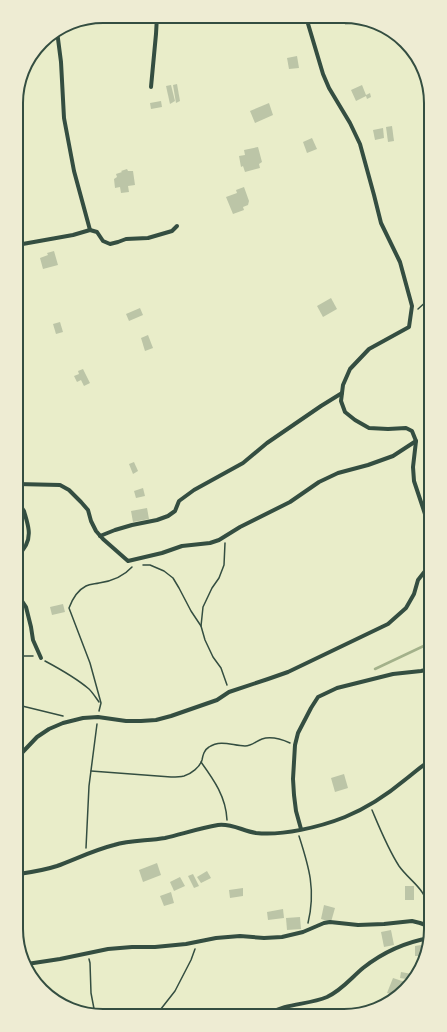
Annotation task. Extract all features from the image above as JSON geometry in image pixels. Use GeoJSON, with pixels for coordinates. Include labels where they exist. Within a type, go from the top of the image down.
{"type":"FeatureCollection","features":[{"type":"Feature","properties":{"kind":"street"},"geometry":{"type":"LineString","coordinates":[[151,87],[157,23]]}},
{"type":"Feature","properties":{"kind":"street"},"geometry":{"type":"LineString","coordinates":[[308,23],[329,88],[350,123],[360,144],[381,223],[400,262],[412,306],[409,327],[369,350],[350,369],[343,385],[341,401],[345,412],[369,428],[406,428],[412,431],[416,441],[413,467],[414,481],[424,511]]}},
{"type":"Feature","properties":{"kind":"street"},"geometry":{"type":"LineString","coordinates":[[58,38],[61,62],[64,118],[74,171],[90,230]]}},
{"type":"Feature","properties":{"kind":"street"},"geometry":{"type":"LineString","coordinates":[[23,244],[73,235],[90,230],[97,232],[103,241],[110,244],[126,239],[148,238],[172,231],[177,226]]}},
{"type":"Feature","properties":{"kind":"street"},"geometry":{"type":"LineString","coordinates":[[100,536],[132,525],[157,520],[168,516],[175,511],[179,501],[194,490],[243,462],[321,406],[342,393]]}},
{"type":"Feature","properties":{"kind":"street"},"geometry":{"type":"LineString","coordinates":[[23,484],[60,485],[69,490],[88,510],[91,521],[100,536],[128,561],[162,553],[182,546],[210,543],[220,540],[240,527],[290,502],[319,482],[338,473],[394,456],[416,441]]}},
{"type":"Feature","properties":{"kind":"street"},"geometry":{"type":"LineString","coordinates":[[23,510],[29,533],[27,543],[23,550]]}},
{"type":"Feature","properties":{"kind":"street"},"geometry":{"type":"LineString","coordinates":[[23,752],[37,737],[49,729],[63,723],[83,718],[98,717],[141,722],[156,720],[217,700],[229,692],[288,672],[388,624],[406,608],[414,594],[418,580],[424,572]]}},
{"type":"Feature","properties":{"kind":"street"},"geometry":{"type":"LineString","coordinates":[[23,602],[26,607],[33,640],[41,658]]}},
{"type":"Feature","properties":{"kind":"street"},"geometry":{"type":"LineString","coordinates":[[299,830],[293,780],[295,745],[298,733],[318,697],[337,688],[393,674],[424,670]]}},
{"type":"Feature","properties":{"kind":"street"},"geometry":{"type":"LineString","coordinates":[[23,873],[57,866],[102,848],[129,842],[152,840],[220,825],[255,833],[268,833],[299,830],[321,825],[345,817],[369,805],[407,779],[424,765]]}},
{"type":"Feature","properties":{"kind":"street"},"geometry":{"type":"LineString","coordinates":[[31,963],[108,949],[186,944],[202,940],[240,936],[277,938],[303,932],[330,922],[384,924],[412,922],[424,924]]}},
{"type":"Feature","properties":{"kind":"street"},"geometry":{"type":"LineString","coordinates":[[279,1009],[325,997],[339,990],[362,969],[382,956],[406,944],[423,940]]}},
{"type":"Feature","properties":{"kind":"path"},"geometry":{"type":"LineString","coordinates":[[411,316],[424,304]]}},
{"type":"Feature","properties":{"kind":"path"},"geometry":{"type":"LineString","coordinates":[[201,626],[203,607],[212,588],[219,578],[224,565],[226,535]]}},
{"type":"Feature","properties":{"kind":"path"},"geometry":{"type":"LineString","coordinates":[[86,855],[89,786],[100,703],[90,663],[69,608],[81,589],[87,585],[109,581],[124,575],[135,564],[128,561]]}},
{"type":"Feature","properties":{"kind":"path"},"geometry":{"type":"LineString","coordinates":[[142,564],[150,565],[164,571],[173,578],[190,610],[201,626],[205,640],[213,657],[221,668],[229,692]]}},
{"type":"Feature","properties":{"kind":"path"},"geometry":{"type":"LineString","coordinates":[[23,656],[31,655],[41,658],[60,669],[89,689],[100,703]]}},
{"type":"Feature","properties":{"kind":"path"},"geometry":{"type":"LineString","coordinates":[[23,706],[64,716]]}},
{"type":"Feature","properties":{"kind":"path"},"geometry":{"type":"LineString","coordinates":[[91,771],[172,777],[184,776],[199,766],[202,762],[206,748],[212,745],[220,743],[246,746],[252,745],[263,739],[273,738],[295,745]]}},
{"type":"Feature","properties":{"kind":"path"},"geometry":{"type":"LineString","coordinates":[[202,762],[218,786],[227,815],[228,826]]}},
{"type":"Feature","properties":{"kind":"path"},"geometry":{"type":"LineString","coordinates":[[369,805],[399,867],[424,895]]}},
{"type":"Feature","properties":{"kind":"path"},"geometry":{"type":"LineString","coordinates":[[299,830],[308,865],[311,885],[310,910],[307,925],[303,932]]}},
{"type":"Feature","properties":{"kind":"path"},"geometry":{"type":"LineString","coordinates":[[161,1009],[175,991],[191,960],[196,944],[202,940]]}},
{"type":"Feature","properties":{"kind":"path"},"geometry":{"type":"LineString","coordinates":[[88,953],[90,963],[91,993],[94,1008]]}},
{"type":"Feature","properties":{"kind":"building"},"geometry":{"type":"Polygon","coordinates":[[[297,56],[299,68],[289,69],[287,58],[297,56]]]}},
{"type":"Feature","properties":{"kind":"building"},"geometry":{"type":"Polygon","coordinates":[[[177,84],[180,101],[176,103],[173,85],[177,84]]]}},
{"type":"Feature","properties":{"kind":"building"},"geometry":{"type":"Polygon","coordinates":[[[171,85],[175,101],[170,104],[166,86],[171,85]]]}},
{"type":"Feature","properties":{"kind":"building"},"geometry":{"type":"Polygon","coordinates":[[[362,85],[366,95],[370,93],[371,97],[367,99],[366,96],[356,101],[351,90],[362,85]]]}},
{"type":"Feature","properties":{"kind":"building"},"geometry":{"type":"Polygon","coordinates":[[[161,101],[162,107],[151,109],[150,103],[161,101]]]}},
{"type":"Feature","properties":{"kind":"building"},"geometry":{"type":"Polygon","coordinates":[[[269,103],[273,115],[255,123],[250,111],[269,103]]]}},
{"type":"Feature","properties":{"kind":"building"},"geometry":{"type":"Polygon","coordinates":[[[392,126],[394,141],[388,142],[386,127],[392,126]]]}},
{"type":"Feature","properties":{"kind":"building"},"geometry":{"type":"Polygon","coordinates":[[[383,128],[384,138],[375,140],[373,130],[383,128]]]}},
{"type":"Feature","properties":{"kind":"building"},"geometry":{"type":"Polygon","coordinates":[[[312,138],[317,149],[307,153],[303,142],[312,138]]]}},
{"type":"Feature","properties":{"kind":"building"},"geometry":{"type":"Polygon","coordinates":[[[258,147],[262,162],[259,164],[260,168],[245,172],[243,166],[241,167],[239,156],[245,155],[244,150],[258,147]]]}},
{"type":"Feature","properties":{"kind":"building"},"geometry":{"type":"Polygon","coordinates":[[[127,169],[128,171],[133,171],[135,185],[128,186],[129,192],[121,193],[120,187],[115,188],[114,179],[117,177],[116,174],[127,169]]]}},
{"type":"Feature","properties":{"kind":"building"},"geometry":{"type":"Polygon","coordinates":[[[244,187],[249,201],[248,205],[243,207],[244,210],[233,214],[226,197],[237,193],[236,190],[244,187]]]}},
{"type":"Feature","properties":{"kind":"building"},"geometry":{"type":"Polygon","coordinates":[[[54,251],[58,265],[43,269],[40,258],[48,255],[47,253],[54,251]]]}},
{"type":"Feature","properties":{"kind":"building"},"geometry":{"type":"Polygon","coordinates":[[[331,298],[337,309],[323,317],[317,306],[331,298]]]}},
{"type":"Feature","properties":{"kind":"building"},"geometry":{"type":"Polygon","coordinates":[[[140,308],[143,315],[129,321],[126,314],[140,308]]]}},
{"type":"Feature","properties":{"kind":"building"},"geometry":{"type":"Polygon","coordinates":[[[60,322],[63,332],[56,334],[53,324],[60,322]]]}},
{"type":"Feature","properties":{"kind":"building"},"geometry":{"type":"Polygon","coordinates":[[[148,335],[153,348],[145,351],[141,338],[148,335]]]}},
{"type":"Feature","properties":{"kind":"building"},"geometry":{"type":"Polygon","coordinates":[[[83,369],[90,383],[84,386],[81,380],[77,382],[74,376],[79,374],[78,371],[83,369]]]}},
{"type":"Feature","properties":{"kind":"building"},"geometry":{"type":"Polygon","coordinates":[[[134,462],[138,471],[133,474],[129,464],[134,462]]]}},
{"type":"Feature","properties":{"kind":"building"},"geometry":{"type":"Polygon","coordinates":[[[143,488],[145,496],[136,498],[134,491],[143,488]]]}},
{"type":"Feature","properties":{"kind":"building"},"geometry":{"type":"Polygon","coordinates":[[[147,508],[149,519],[133,522],[131,511],[147,508]]]}},
{"type":"Feature","properties":{"kind":"building"},"geometry":{"type":"Polygon","coordinates":[[[63,604],[65,612],[52,615],[50,607],[63,604]]]}},
{"type":"Feature","properties":{"kind":"building"},"geometry":{"type":"Polygon","coordinates":[[[344,774],[348,788],[335,792],[331,778],[344,774]]]}},
{"type":"Feature","properties":{"kind":"building"},"geometry":{"type":"Polygon","coordinates":[[[157,863],[161,875],[143,882],[139,870],[157,863]]]}},
{"type":"Feature","properties":{"kind":"building"},"geometry":{"type":"Polygon","coordinates":[[[207,871],[211,878],[201,883],[197,877],[207,871]]]}},
{"type":"Feature","properties":{"kind":"building"},"geometry":{"type":"Polygon","coordinates":[[[193,874],[199,886],[194,888],[188,876],[193,874]]]}},
{"type":"Feature","properties":{"kind":"building"},"geometry":{"type":"Polygon","coordinates":[[[180,877],[185,886],[174,891],[170,882],[180,877]]]}},
{"type":"Feature","properties":{"kind":"building"},"geometry":{"type":"Polygon","coordinates":[[[405,886],[414,886],[414,900],[405,900],[405,886]]]}},
{"type":"Feature","properties":{"kind":"building"},"geometry":{"type":"Polygon","coordinates":[[[243,888],[243,896],[230,898],[229,890],[243,888]]]}},
{"type":"Feature","properties":{"kind":"building"},"geometry":{"type":"Polygon","coordinates":[[[171,892],[174,903],[164,906],[160,896],[171,892]]]}},
{"type":"Feature","properties":{"kind":"building"},"geometry":{"type":"Polygon","coordinates":[[[324,905],[335,908],[331,922],[321,919],[324,905]]]}},
{"type":"Feature","properties":{"kind":"building"},"geometry":{"type":"Polygon","coordinates":[[[283,909],[284,918],[268,920],[267,912],[283,909]]]}},
{"type":"Feature","properties":{"kind":"building"},"geometry":{"type":"Polygon","coordinates":[[[300,917],[301,929],[287,930],[286,918],[300,917]]]}},
{"type":"Feature","properties":{"kind":"building"},"geometry":{"type":"Polygon","coordinates":[[[391,930],[394,945],[384,947],[381,932],[391,930]]]}},
{"type":"Feature","properties":{"kind":"building"},"geometry":{"type":"Polygon","coordinates":[[[421,945],[419,956],[415,956],[415,946],[421,945]]]}},
{"type":"Feature","properties":{"kind":"building"},"geometry":{"type":"Polygon","coordinates":[[[401,972],[410,974],[406,979],[400,978],[401,972]]]}},
{"type":"Feature","properties":{"kind":"building"},"geometry":{"type":"Polygon","coordinates":[[[393,978],[404,982],[390,994],[387,993],[393,978]]]}},
{"type":"Feature","properties":{"kind":"waterway"},"geometry":{"type":"LineString","coordinates":[[375,669],[424,646]]}}]}
